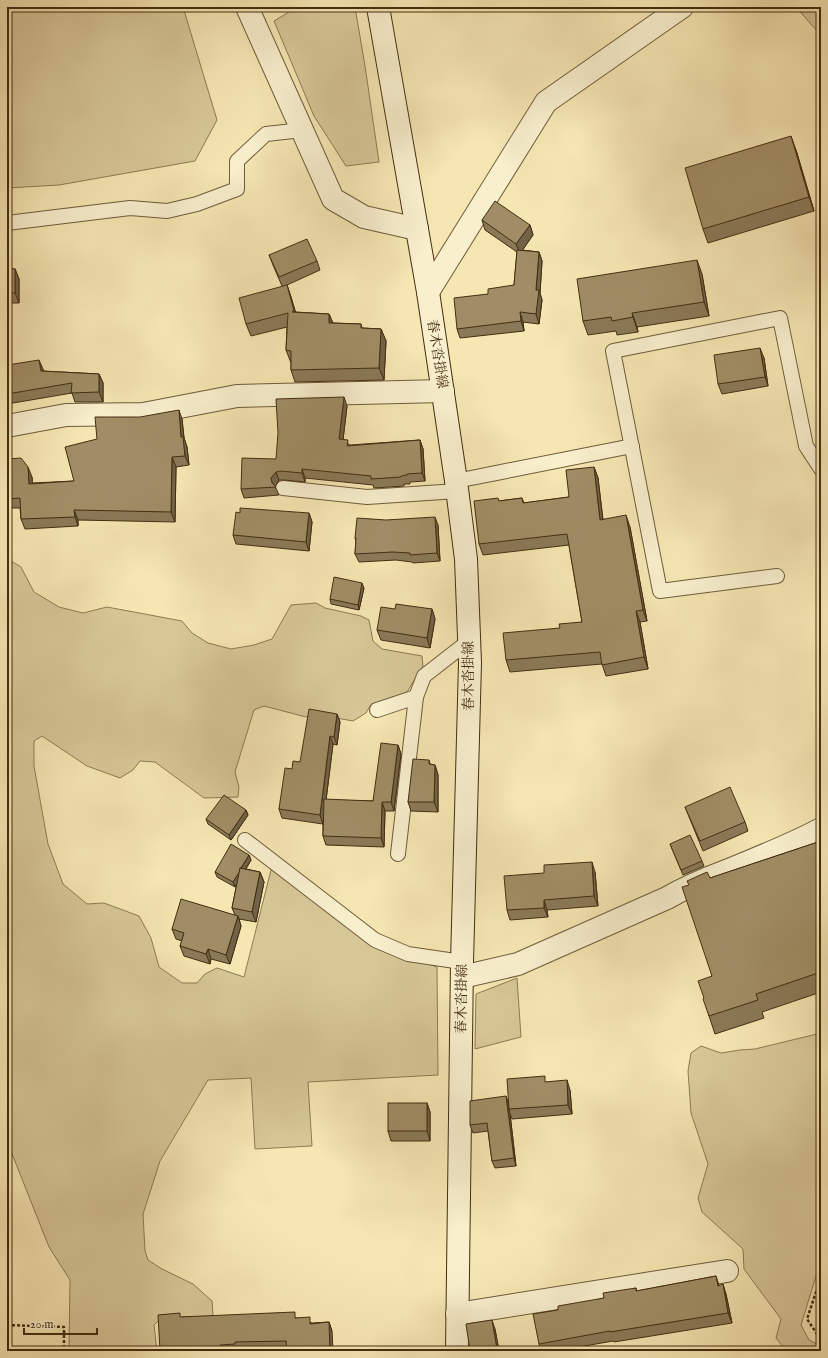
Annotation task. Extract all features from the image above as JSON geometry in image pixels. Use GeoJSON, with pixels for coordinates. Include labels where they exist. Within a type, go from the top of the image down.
{"type":"FeatureCollection","features":[{"type":"Feature","properties":{"kind":"street"},"geometry":{"type":"LineString","coordinates":[[247,7],[333,199],[364,217],[417,229]]}},
{"type":"Feature","properties":{"kind":"street","name":"春木沓掛線"},"geometry":{"type":"LineString","coordinates":[[378,7],[428,292],[457,486],[466,559],[469,678],[462,970],[457,1351]]}},
{"type":"Feature","properties":{"kind":"street"},"geometry":{"type":"LineString","coordinates":[[428,292],[546,102],[682,7]]}},
{"type":"Feature","properties":{"kind":"street"},"geometry":{"type":"LineString","coordinates":[[7,426],[66,415],[143,414],[237,396],[443,391]]}},
{"type":"Feature","properties":{"kind":"street"},"geometry":{"type":"LineString","coordinates":[[462,970],[518,964],[667,898],[683,888],[753,860],[821,829]]}},
{"type":"Feature","properties":{"kind":"street"},"geometry":{"type":"LineString","coordinates":[[457,1314],[727,1272]]}},
{"type":"Feature","properties":{"kind":"lane"},"geometry":{"type":"LineString","coordinates":[[7,223],[130,208],[167,211],[197,204],[237,189],[237,161],[266,134],[302,130]]}},
{"type":"Feature","properties":{"kind":"lane"},"geometry":{"type":"LineString","coordinates":[[777,576],[660,591],[613,351],[780,318],[806,446],[821,469]]}},
{"type":"Feature","properties":{"kind":"lane"},"geometry":{"type":"LineString","coordinates":[[283,488],[367,497],[457,486],[632,446]]}},
{"type":"Feature","properties":{"kind":"lane"},"geometry":{"type":"LineString","coordinates":[[398,854],[416,697],[424,676],[469,642]]}},
{"type":"Feature","properties":{"kind":"lane"},"geometry":{"type":"LineString","coordinates":[[377,710],[416,697]]}},
{"type":"Feature","properties":{"kind":"lane"},"geometry":{"type":"LineString","coordinates":[[245,840],[375,940],[408,954],[462,970]]}},
{"type":"Feature","properties":{"kind":"path"},"geometry":{"type":"LineString","coordinates":[[821,1277],[807,1319],[817,1334],[821,1335]]}},
{"type":"Feature","properties":{"kind":"path"},"geometry":{"type":"LineString","coordinates":[[7,1325],[64,1327],[64,1351]]}},
{"type":"Feature","properties":{"kind":"shaded area"},"geometry":{"type":"Polygon","coordinates":[[[7,7],[183,7],[217,120],[195,161],[59,185],[7,188],[7,7]]]}},
{"type":"Feature","properties":{"kind":"shaded area"},"geometry":{"type":"Polygon","coordinates":[[[297,7],[355,7],[379,162],[346,166],[314,116],[274,21],[297,7]]]}},
{"type":"Feature","properties":{"kind":"shaded area"},"geometry":{"type":"Polygon","coordinates":[[[796,7],[821,7],[821,31],[817,31],[796,7]]]}},
{"type":"Feature","properties":{"kind":"shaded area"},"geometry":{"type":"Polygon","coordinates":[[[11,561],[21,567],[34,592],[59,607],[83,613],[107,607],[182,621],[192,633],[208,643],[231,649],[254,645],[272,639],[291,605],[316,603],[325,608],[361,616],[369,620],[373,641],[382,649],[422,656],[423,666],[407,692],[371,704],[366,713],[353,721],[314,714],[306,717],[264,706],[254,710],[235,772],[239,787],[238,797],[204,798],[155,762],[140,761],[133,770],[120,778],[87,766],[42,736],[34,741],[34,766],[48,844],[63,884],[87,904],[104,903],[139,916],[151,938],[159,967],[182,983],[197,983],[205,974],[217,968],[244,977],[272,866],[374,946],[437,967],[438,1075],[308,1082],[312,1146],[255,1149],[251,1078],[208,1080],[160,1161],[143,1214],[145,1251],[148,1260],[162,1269],[193,1284],[212,1301],[213,1314],[208,1319],[160,1319],[154,1325],[157,1351],[69,1351],[70,1280],[49,1247],[7,1141],[7,562],[11,561]]]}},
{"type":"Feature","properties":{"kind":"shaded area"},"geometry":{"type":"Polygon","coordinates":[[[517,978],[521,1037],[475,1049],[476,994],[517,978]]]}},
{"type":"Feature","properties":{"kind":"shaded area"},"geometry":{"type":"Polygon","coordinates":[[[821,1033],[821,1260],[801,1325],[809,1340],[821,1346],[821,1351],[786,1351],[776,1338],[781,1319],[744,1269],[743,1249],[702,1212],[698,1198],[708,1164],[691,1113],[688,1071],[691,1053],[701,1046],[721,1053],[755,1049],[821,1033]]]}},
{"type":"Feature","properties":{"kind":"building"},"geometry":{"type":"Polygon","coordinates":[[[791,136],[809,197],[703,229],[685,168],[791,136]]]}},
{"type":"Feature","properties":{"kind":"building"},"geometry":{"type":"Polygon","coordinates":[[[495,201],[530,225],[516,244],[482,220],[495,201]]]}},
{"type":"Feature","properties":{"kind":"building"},"geometry":{"type":"Polygon","coordinates":[[[307,239],[317,261],[279,277],[269,255],[307,239]]]}},
{"type":"Feature","properties":{"kind":"building"},"geometry":{"type":"Polygon","coordinates":[[[517,250],[539,252],[536,290],[539,290],[536,314],[520,312],[521,321],[457,329],[454,298],[488,294],[488,289],[514,285],[517,250]]]}},
{"type":"Feature","properties":{"kind":"building"},"geometry":{"type":"Polygon","coordinates":[[[697,260],[704,302],[632,313],[633,317],[612,321],[611,317],[583,321],[577,279],[697,260]]]}},
{"type":"Feature","properties":{"kind":"building"},"geometry":{"type":"Polygon","coordinates":[[[7,269],[15,269],[15,293],[7,293],[7,269]]]}},
{"type":"Feature","properties":{"kind":"building"},"geometry":{"type":"Polygon","coordinates":[[[287,285],[294,311],[292,312],[329,314],[329,323],[361,324],[361,328],[381,329],[379,368],[291,370],[291,351],[286,350],[288,313],[246,324],[239,298],[287,285]]]}},
{"type":"Feature","properties":{"kind":"building"},"geometry":{"type":"Polygon","coordinates":[[[760,348],[765,377],[718,384],[714,355],[760,348]]]}},
{"type":"Feature","properties":{"kind":"building"},"geometry":{"type":"Polygon","coordinates":[[[39,360],[41,371],[99,374],[99,392],[71,393],[72,383],[7,394],[7,365],[39,360]]]}},
{"type":"Feature","properties":{"kind":"building"},"geometry":{"type":"Polygon","coordinates":[[[344,397],[339,439],[348,440],[347,446],[420,440],[422,473],[407,474],[401,477],[371,479],[371,476],[302,469],[302,473],[276,472],[271,478],[272,483],[276,487],[241,489],[242,458],[276,459],[278,433],[276,399],[344,397]]]}},
{"type":"Feature","properties":{"kind":"building"},"geometry":{"type":"Polygon","coordinates":[[[179,410],[181,437],[183,437],[185,456],[172,457],[171,512],[74,510],[75,517],[21,519],[20,498],[7,499],[7,459],[21,458],[28,467],[29,484],[74,481],[65,447],[97,439],[95,417],[140,417],[179,410]]]}},
{"type":"Feature","properties":{"kind":"building"},"geometry":{"type":"Polygon","coordinates":[[[594,467],[600,520],[626,515],[643,610],[636,611],[644,657],[602,665],[600,652],[506,660],[503,633],[560,628],[559,624],[582,622],[567,534],[479,544],[474,501],[498,498],[499,501],[522,498],[523,503],[569,497],[566,470],[594,467]]]}},
{"type":"Feature","properties":{"kind":"building"},"geometry":{"type":"Polygon","coordinates":[[[240,508],[309,513],[306,542],[233,535],[236,512],[240,513],[240,508]]]}},
{"type":"Feature","properties":{"kind":"building"},"geometry":{"type":"Polygon","coordinates":[[[435,517],[437,553],[410,555],[410,553],[393,552],[355,554],[357,518],[386,520],[435,517]]]}},
{"type":"Feature","properties":{"kind":"building"},"geometry":{"type":"Polygon","coordinates":[[[334,577],[362,583],[358,605],[330,599],[334,577]]]}},
{"type":"Feature","properties":{"kind":"building"},"geometry":{"type":"Polygon","coordinates":[[[396,604],[432,609],[427,638],[377,630],[381,607],[395,609],[396,604]]]}},
{"type":"Feature","properties":{"kind":"building"},"geometry":{"type":"Polygon","coordinates":[[[309,709],[337,714],[334,737],[330,736],[320,815],[279,809],[285,768],[292,769],[293,761],[300,762],[309,709]]]}},
{"type":"Feature","properties":{"kind":"building"},"geometry":{"type":"Polygon","coordinates":[[[381,743],[398,745],[391,802],[382,802],[381,838],[323,836],[324,799],[373,801],[381,743]]]}},
{"type":"Feature","properties":{"kind":"building"},"geometry":{"type":"Polygon","coordinates":[[[413,759],[429,760],[429,764],[435,765],[434,802],[408,802],[413,759]]]}},
{"type":"Feature","properties":{"kind":"building"},"geometry":{"type":"Polygon","coordinates":[[[730,787],[745,822],[700,841],[685,807],[730,787]]]}},
{"type":"Feature","properties":{"kind":"building"},"geometry":{"type":"Polygon","coordinates":[[[224,795],[246,810],[229,835],[206,819],[224,795]]]}},
{"type":"Feature","properties":{"kind":"building"},"geometry":{"type":"Polygon","coordinates":[[[690,835],[702,861],[681,870],[670,844],[690,835]]]}},
{"type":"Feature","properties":{"kind":"building"},"geometry":{"type":"Polygon","coordinates":[[[821,841],[821,958],[818,959],[821,972],[756,994],[758,1000],[709,1016],[698,981],[712,976],[682,887],[689,885],[687,881],[707,872],[710,878],[821,841]]]}},
{"type":"Feature","properties":{"kind":"building"},"geometry":{"type":"Polygon","coordinates":[[[231,844],[249,855],[233,882],[215,872],[231,844]]]}},
{"type":"Feature","properties":{"kind":"building"},"geometry":{"type":"Polygon","coordinates":[[[592,862],[594,896],[544,900],[544,908],[507,910],[504,876],[544,873],[544,865],[592,862]]]}},
{"type":"Feature","properties":{"kind":"building"},"geometry":{"type":"Polygon","coordinates":[[[240,868],[260,872],[252,912],[232,908],[240,868]]]}},
{"type":"Feature","properties":{"kind":"building"},"geometry":{"type":"Polygon","coordinates":[[[181,899],[238,916],[226,955],[208,949],[206,954],[180,946],[184,933],[172,929],[181,899]]]}},
{"type":"Feature","properties":{"kind":"building"},"geometry":{"type":"Polygon","coordinates":[[[545,1076],[545,1082],[567,1080],[568,1105],[509,1109],[507,1079],[545,1076]]]}},
{"type":"Feature","properties":{"kind":"building"},"geometry":{"type":"Polygon","coordinates":[[[506,1096],[514,1158],[492,1161],[487,1123],[470,1125],[470,1101],[506,1096]]]}},
{"type":"Feature","properties":{"kind":"building"},"geometry":{"type":"Polygon","coordinates":[[[388,1103],[427,1103],[427,1131],[388,1131],[388,1103]]]}},
{"type":"Feature","properties":{"kind":"building"},"geometry":{"type":"Polygon","coordinates":[[[716,1276],[718,1286],[723,1284],[728,1313],[610,1331],[539,1344],[533,1314],[558,1310],[558,1306],[604,1298],[603,1293],[636,1288],[636,1291],[716,1276]]]}},
{"type":"Feature","properties":{"kind":"building"},"geometry":{"type":"Polygon","coordinates":[[[295,1312],[295,1318],[310,1317],[310,1324],[329,1322],[330,1351],[287,1351],[286,1341],[235,1342],[235,1344],[220,1345],[220,1351],[176,1351],[176,1349],[160,1350],[158,1315],[180,1313],[180,1317],[295,1312]]]}},
{"type":"Feature","properties":{"kind":"building"},"geometry":{"type":"Polygon","coordinates":[[[492,1320],[497,1349],[470,1351],[466,1324],[492,1320]]]}}]}
